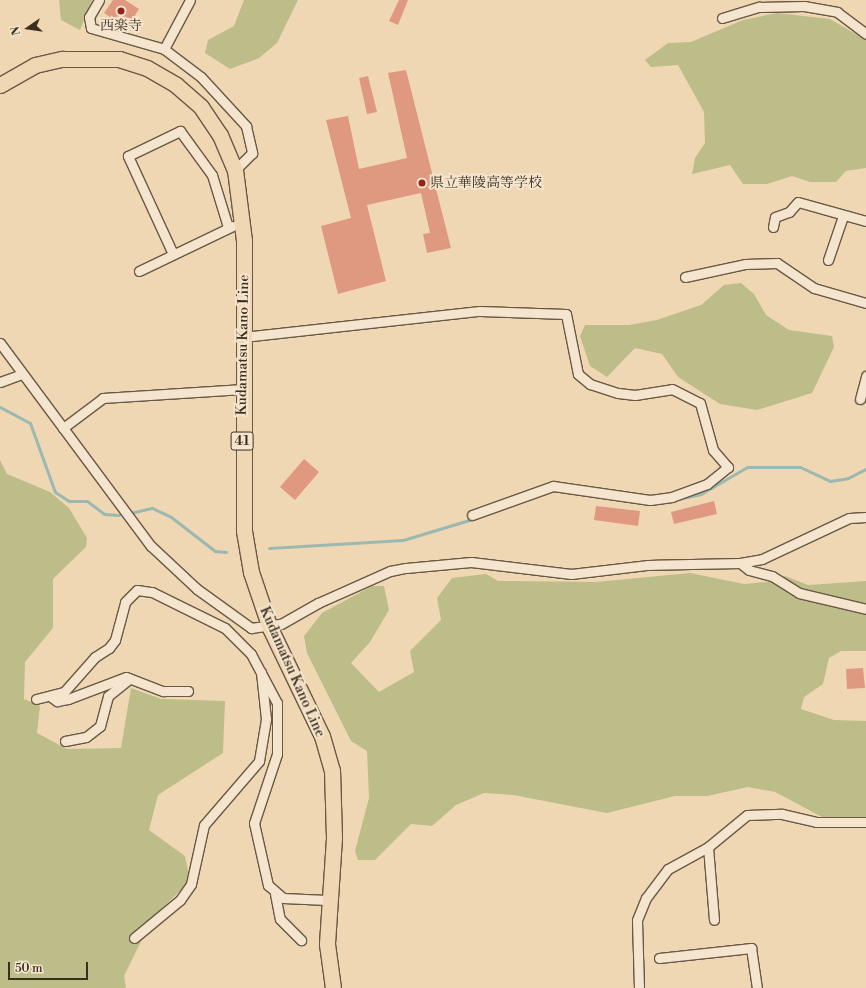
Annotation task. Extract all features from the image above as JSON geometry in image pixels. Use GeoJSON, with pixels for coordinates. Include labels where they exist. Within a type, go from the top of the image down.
{"type":"FeatureCollection","features":[{"type":"Feature","properties":{"kind":"main road","name":"Kudamatsu Kano Line"},"geometry":{"type":"LineString","coordinates":[[0,85],[35,65],[62,59],[119,59],[147,68],[176,85],[201,107],[220,135],[235,170],[244,226],[244,531],[251,572],[270,628],[322,736],[332,770],[334,838],[327,900],[327,944],[333,988]]}},
{"type":"Feature","properties":{"kind":"street"},"geometry":{"type":"LineString","coordinates":[[99,0],[89,17],[91,28],[164,49],[205,81],[246,126],[252,154],[235,170]]}},
{"type":"Feature","properties":{"kind":"street"},"geometry":{"type":"LineString","coordinates":[[164,49],[190,0]]}},
{"type":"Feature","properties":{"kind":"street"},"geometry":{"type":"LineString","coordinates":[[722,18],[760,7],[804,6],[837,12],[866,34]]}},
{"type":"Feature","properties":{"kind":"street"},"geometry":{"type":"LineString","coordinates":[[173,254],[128,156],[134,153],[180,131],[212,175],[228,227]]}},
{"type":"Feature","properties":{"kind":"street"},"geometry":{"type":"LineString","coordinates":[[773,227],[775,217],[788,212],[798,202],[866,222]]}},
{"type":"Feature","properties":{"kind":"street"},"geometry":{"type":"LineString","coordinates":[[828,260],[843,216]]}},
{"type":"Feature","properties":{"kind":"street"},"geometry":{"type":"LineString","coordinates":[[139,271],[228,227],[244,226]]}},
{"type":"Feature","properties":{"kind":"street"},"geometry":{"type":"LineString","coordinates":[[684,276],[745,264],[777,263],[814,288],[866,303]]}},
{"type":"Feature","properties":{"kind":"street"},"geometry":{"type":"LineString","coordinates":[[243,337],[480,311],[566,314],[578,374],[590,384],[618,393],[635,396],[672,389],[700,403],[713,450],[728,467],[707,484],[672,497],[650,500],[552,486],[472,515]]}},
{"type":"Feature","properties":{"kind":"street"},"geometry":{"type":"LineString","coordinates":[[0,343],[151,546],[197,589],[250,628],[270,628],[390,571],[406,568],[471,562],[571,574],[648,565],[740,563],[762,559],[843,520],[866,517]]}},
{"type":"Feature","properties":{"kind":"street"},"geometry":{"type":"LineString","coordinates":[[0,382],[22,374]]}},
{"type":"Feature","properties":{"kind":"street"},"geometry":{"type":"LineString","coordinates":[[860,399],[866,376]]}},
{"type":"Feature","properties":{"kind":"street"},"geometry":{"type":"LineString","coordinates":[[63,428],[104,398],[243,389]]}},
{"type":"Feature","properties":{"kind":"street"},"geometry":{"type":"LineString","coordinates":[[740,563],[749,570],[772,576],[799,593],[866,609]]}},
{"type":"Feature","properties":{"kind":"street"},"geometry":{"type":"LineString","coordinates":[[36,699],[50,696],[76,682],[96,657],[109,648],[125,602],[141,589],[225,628],[242,641],[261,672],[277,703],[279,726],[274,773],[254,824],[262,868],[275,894],[280,919],[301,940]]}},
{"type":"Feature","properties":{"kind":"street"},"geometry":{"type":"LineString","coordinates":[[242,641],[250,628]]}},
{"type":"Feature","properties":{"kind":"street"},"geometry":{"type":"LineString","coordinates":[[134,938],[180,900],[192,884],[204,825],[258,761],[266,719],[261,672]]}},
{"type":"Feature","properties":{"kind":"street"},"geometry":{"type":"LineString","coordinates":[[50,696],[57,701],[68,699],[111,681],[130,678],[163,692],[188,691]]}},
{"type":"Feature","properties":{"kind":"street"},"geometry":{"type":"LineString","coordinates":[[65,740],[86,737],[100,726],[108,696],[130,678]]}},
{"type":"Feature","properties":{"kind":"street"},"geometry":{"type":"LineString","coordinates":[[639,988],[636,929],[646,898],[668,869],[708,847],[747,815],[782,814],[816,822],[866,822]]}},
{"type":"Feature","properties":{"kind":"street"},"geometry":{"type":"LineString","coordinates":[[708,847],[714,920]]}},
{"type":"Feature","properties":{"kind":"street"},"geometry":{"type":"LineString","coordinates":[[275,894],[283,898],[327,900]]}},
{"type":"Feature","properties":{"kind":"street"},"geometry":{"type":"LineString","coordinates":[[659,958],[751,948],[757,988]]}},
{"type":"Feature","properties":{"kind":"green space"},"geometry":{"type":"Polygon","coordinates":[[[59,0],[92,0],[80,30],[61,20],[59,0]]]}},
{"type":"Feature","properties":{"kind":"green space"},"geometry":{"type":"Polygon","coordinates":[[[244,0],[298,0],[277,43],[259,58],[230,69],[205,53],[208,40],[234,26],[244,0]]]}},
{"type":"Feature","properties":{"kind":"green space"},"geometry":{"type":"Polygon","coordinates":[[[777,13],[830,19],[866,40],[866,168],[846,171],[836,182],[810,182],[792,176],[767,184],[743,184],[730,165],[692,174],[695,158],[705,143],[704,112],[678,65],[651,67],[645,60],[668,43],[691,42],[743,20],[777,13]]]}},
{"type":"Feature","properties":{"kind":"green space"},"geometry":{"type":"Polygon","coordinates":[[[741,283],[754,294],[766,315],[789,330],[832,336],[834,347],[812,393],[757,410],[720,404],[678,377],[662,354],[635,348],[607,377],[590,366],[580,336],[585,325],[629,325],[657,320],[701,305],[724,285],[741,283]]]}},
{"type":"Feature","properties":{"kind":"green space"},"geometry":{"type":"Polygon","coordinates":[[[0,460],[7,474],[50,492],[69,508],[87,538],[86,547],[53,579],[53,628],[25,662],[24,699],[40,706],[37,733],[67,749],[121,748],[131,688],[161,699],[225,701],[223,753],[158,795],[149,830],[185,856],[190,881],[153,917],[124,976],[126,988],[0,988],[0,460]]]}},
{"type":"Feature","properties":{"kind":"green space"},"geometry":{"type":"Polygon","coordinates":[[[690,573],[744,584],[767,582],[785,576],[808,585],[866,581],[866,651],[841,651],[829,658],[823,684],[804,697],[801,709],[834,720],[866,721],[866,828],[822,817],[775,792],[748,787],[707,796],[675,796],[607,813],[513,795],[484,793],[456,805],[432,826],[411,824],[375,860],[358,860],[355,851],[369,798],[367,751],[351,741],[307,653],[304,636],[322,613],[372,586],[384,586],[389,610],[370,642],[351,663],[379,692],[414,672],[410,651],[441,620],[437,598],[452,578],[486,574],[498,581],[596,582],[690,573]]]}},
{"type":"Feature","properties":{"kind":"building"},"geometry":{"type":"Polygon","coordinates":[[[113,0],[125,0],[139,9],[127,28],[104,13],[113,0]]]}},
{"type":"Feature","properties":{"kind":"building"},"geometry":{"type":"Polygon","coordinates":[[[399,0],[408,0],[398,25],[389,21],[399,0]]]}},
{"type":"Feature","properties":{"kind":"building"},"geometry":{"type":"Polygon","coordinates":[[[406,70],[451,248],[427,253],[423,234],[430,233],[421,193],[367,205],[386,281],[338,294],[321,226],[351,218],[326,120],[348,116],[359,169],[407,158],[388,73],[406,70]]]}},
{"type":"Feature","properties":{"kind":"building"},"geometry":{"type":"Polygon","coordinates":[[[368,76],[377,112],[367,114],[359,78],[368,76]]]}},
{"type":"Feature","properties":{"kind":"building"},"geometry":{"type":"Polygon","coordinates":[[[304,459],[319,472],[295,500],[280,487],[304,459]]]}},
{"type":"Feature","properties":{"kind":"building"},"geometry":{"type":"Polygon","coordinates":[[[714,501],[717,514],[674,524],[671,512],[714,501]]]}},
{"type":"Feature","properties":{"kind":"building"},"geometry":{"type":"Polygon","coordinates":[[[596,506],[640,511],[638,526],[594,520],[596,506]]]}},
{"type":"Feature","properties":{"kind":"building"},"geometry":{"type":"Polygon","coordinates":[[[863,668],[865,688],[847,689],[846,669],[863,668]]]}},
{"type":"Feature","properties":{"kind":"waterway"},"geometry":{"type":"LineString","coordinates":[[0,407],[30,423],[55,492],[69,501],[87,501],[104,514],[119,515]]}},
{"type":"Feature","properties":{"kind":"waterway"},"geometry":{"type":"LineString","coordinates":[[659,503],[701,494],[747,467],[800,467],[830,481],[848,478],[866,469]]}},
{"type":"Feature","properties":{"kind":"waterway"},"geometry":{"type":"LineString","coordinates":[[130,513],[152,508],[171,517],[215,551],[226,552]]}},
{"type":"Feature","properties":{"kind":"waterway"},"geometry":{"type":"LineString","coordinates":[[269,548],[403,540],[476,518]]}},
{"type":"Feature","properties":{"kind":"place","name":"西楽寺"},"geometry":{"type":"Point","coordinates":[121,11]}},
{"type":"Feature","properties":{"kind":"place","name":"県立華陵高等学校"},"geometry":{"type":"Point","coordinates":[422,183]}}]}
